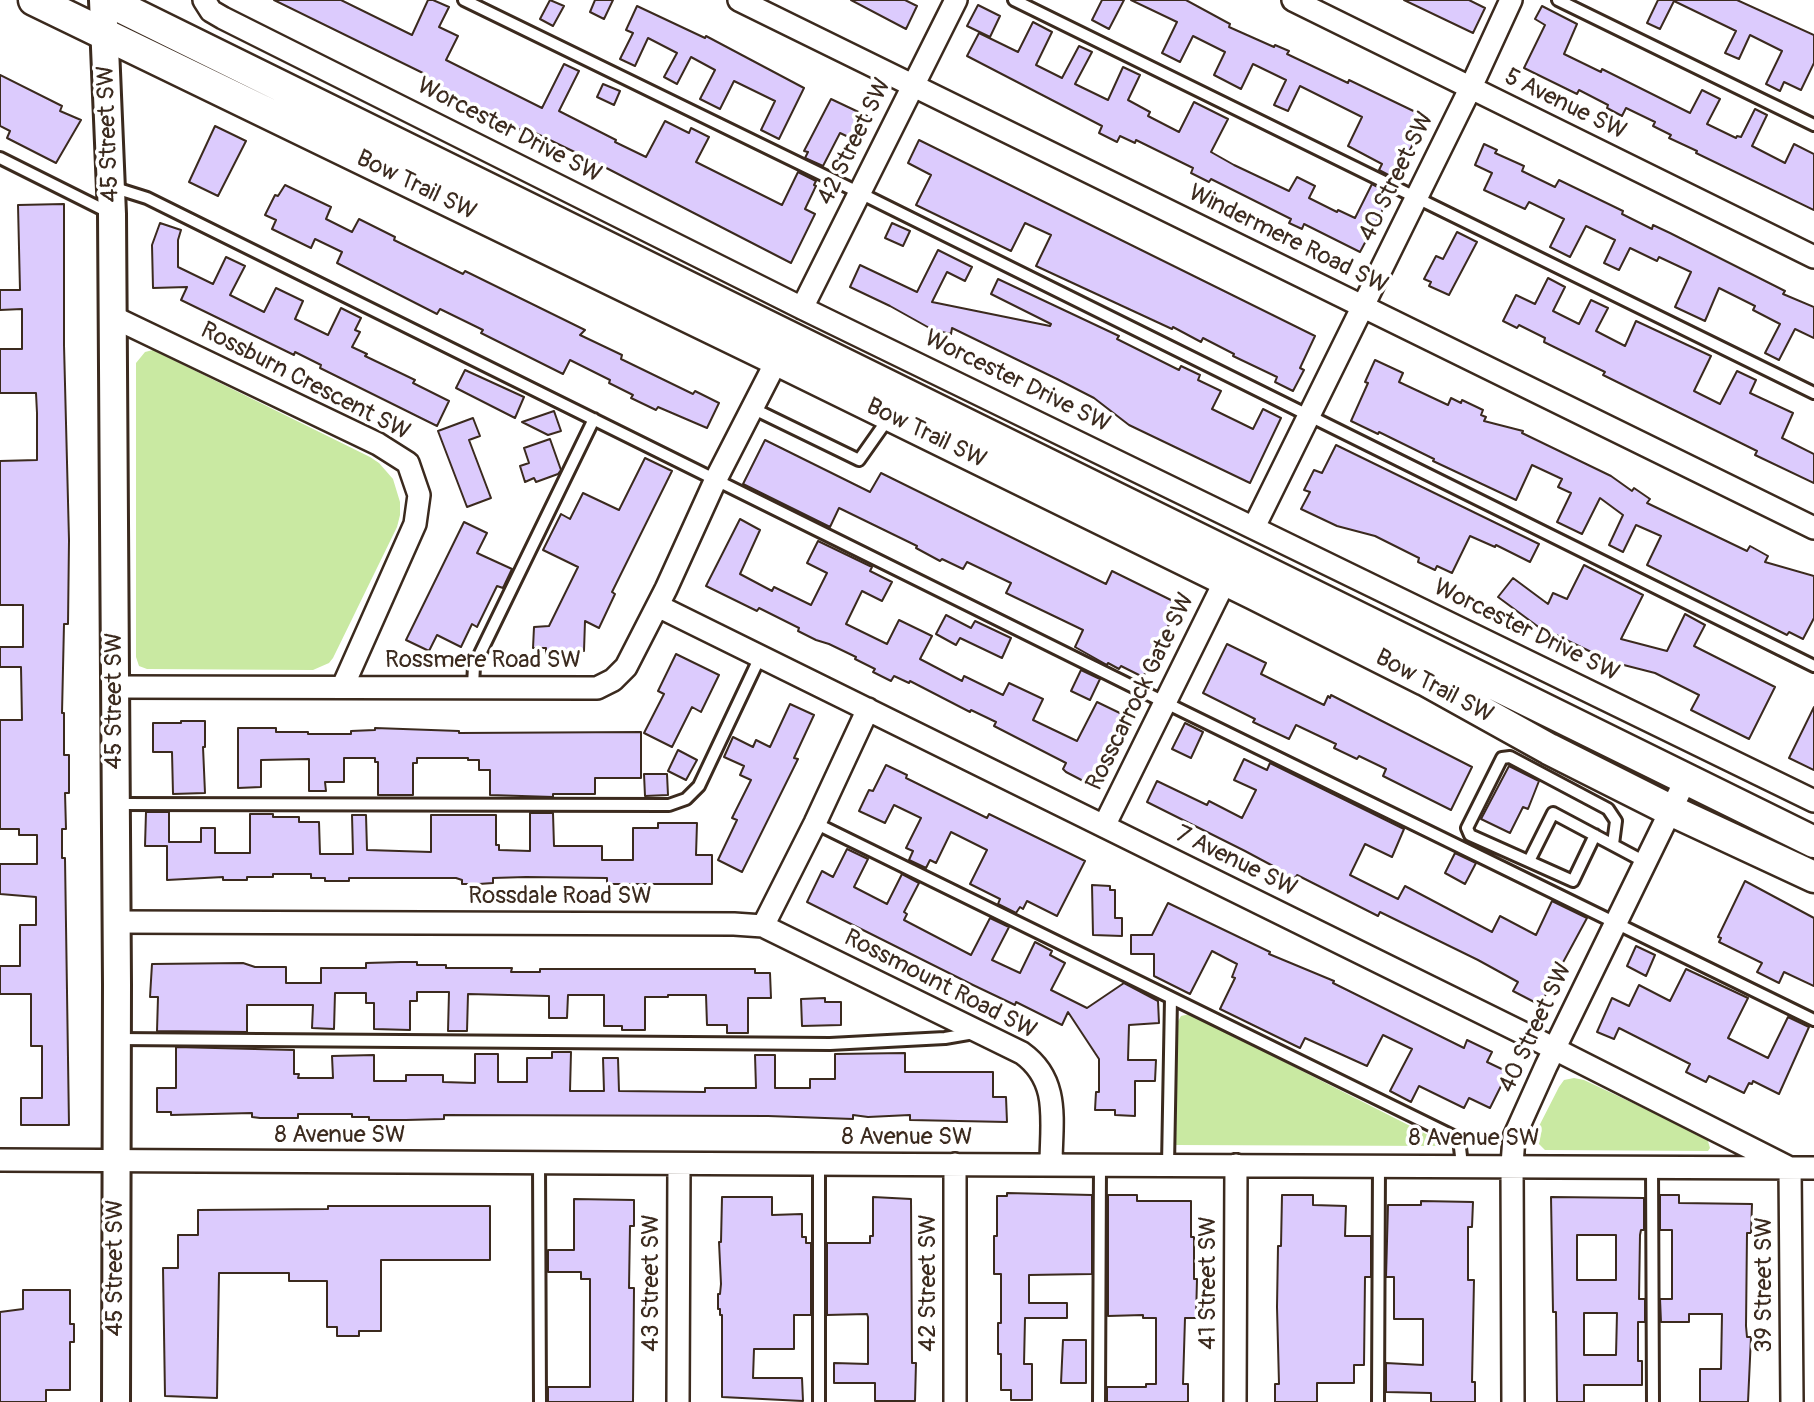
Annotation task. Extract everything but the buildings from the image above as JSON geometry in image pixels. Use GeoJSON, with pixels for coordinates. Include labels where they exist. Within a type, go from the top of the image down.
{"type":"FeatureCollection","features":[{"type":"Feature","properties":{"kind":"main road","name":"Bow Trail SW"},"geometry":{"type":"LineString","coordinates":[[34,0],[777,360],[1424,680],[1549,749],[1670,810],[1814,877]]}},
{"type":"Feature","properties":{"kind":"main road","name":"Bow Trail SW"},"geometry":{"type":"LineString","coordinates":[[105,0],[1814,842]]}},
{"type":"Feature","properties":{"kind":"street","name":"45 Street SW"},"geometry":{"type":"LineString","coordinates":[[105,0],[112,187],[116,1402]]}},
{"type":"Feature","properties":{"kind":"street","name":"Worcester Drive SW"},"geometry":{"type":"LineString","coordinates":[[204,0],[211,11],[222,18],[802,308],[1814,801]]}},
{"type":"Feature","properties":{"kind":"street","name":"Windermere Road SW"},"geometry":{"type":"LineString","coordinates":[[739,0],[1814,528]]}},
{"type":"Feature","properties":{"kind":"street","name":"42 Street SW"},"geometry":{"type":"LineString","coordinates":[[802,308],[956,0]]}},
{"type":"Feature","properties":{"kind":"street","name":"5 Avenue SW"},"geometry":{"type":"LineString","coordinates":[[1293,0],[1814,257]]}},
{"type":"Feature","properties":{"kind":"street","name":"40 Street SW"},"geometry":{"type":"LineString","coordinates":[[1254,527],[1471,88],[1511,0]]}},
{"type":"Feature","properties":{"kind":"street","name":"Rossburn Crescent SW"},"geometry":{"type":"LineString","coordinates":[[113,317],[378,444],[408,463],[419,495],[415,524],[343,686]]}},
{"type":"Feature","properties":{"kind":"street","name":"Rossmere Road SW"},"geometry":{"type":"LineString","coordinates":[[115,687],[588,688],[606,685],[626,667],[716,479],[777,360]]}},
{"type":"Feature","properties":{"kind":"street","name":"Rosscarrock Gate SW"},"geometry":{"type":"LineString","coordinates":[[1104,826],[1225,581]]}},
{"type":"Feature","properties":{"kind":"street","name":"7 Avenue SW"},"geometry":{"type":"LineString","coordinates":[[657,606],[1790,1168]]}},
{"type":"Feature","properties":{"kind":"street"},"geometry":{"type":"LineString","coordinates":[[763,926],[868,709]]}},
{"type":"Feature","properties":{"kind":"street","name":"40 Street SW"},"geometry":{"type":"LineString","coordinates":[[1513,1402],[1514,1138],[1554,1049],[1686,779]]}},
{"type":"Feature","properties":{"kind":"street","name":"Rossdale Road SW"},"geometry":{"type":"LineString","coordinates":[[116,922],[763,926]]}},
{"type":"Feature","properties":{"kind":"street","name":"Rossmount Road SW"},"geometry":{"type":"LineString","coordinates":[[763,926],[1031,1059],[1045,1076],[1051,1098],[1051,1165]]}},
{"type":"Feature","properties":{"kind":"street","name":"8 Avenue SW"},"geometry":{"type":"LineString","coordinates":[[0,1160],[1814,1168]]}},
{"type":"Feature","properties":{"kind":"street","name":"42 Street SW"},"geometry":{"type":"LineString","coordinates":[[954,1164],[955,1402]]}},
{"type":"Feature","properties":{"kind":"street","name":"43 Street SW"},"geometry":{"type":"LineString","coordinates":[[678,1402],[679,1165]]}},
{"type":"Feature","properties":{"kind":"street","name":"41 Street SW"},"geometry":{"type":"LineString","coordinates":[[1235,1402],[1236,1165]]}},
{"type":"Feature","properties":{"kind":"street","name":"39 Street SW"},"geometry":{"type":"LineString","coordinates":[[1790,1168],[1792,1402]]}},
{"type":"Feature","properties":{"kind":"lane"},"geometry":{"type":"LineString","coordinates":[[464,0],[860,193],[1814,666]]}},
{"type":"Feature","properties":{"kind":"lane"},"geometry":{"type":"LineString","coordinates":[[1014,0],[1814,393]]}},
{"type":"Feature","properties":{"kind":"lane"},"geometry":{"type":"LineString","coordinates":[[1558,0],[1814,125]]}},
{"type":"Feature","properties":{"kind":"lane"},"geometry":{"type":"LineString","coordinates":[[0,158],[112,214]]}},
{"type":"Feature","properties":{"kind":"lane"},"geometry":{"type":"LineString","coordinates":[[112,187],[148,198],[1164,702],[1814,1020]]}},
{"type":"Feature","properties":{"kind":"lane"},"geometry":{"type":"LineString","coordinates":[[752,408],[859,460],[890,416]]}},
{"type":"Feature","properties":{"kind":"lane"},"geometry":{"type":"LineString","coordinates":[[473,686],[474,666],[594,419]]}},
{"type":"Feature","properties":{"kind":"lane"},"geometry":{"type":"LineString","coordinates":[[116,804],[669,805],[686,799],[699,786],[760,657]]}},
{"type":"Feature","properties":{"kind":"lane"},"geometry":{"type":"LineString","coordinates":[[1595,835],[1573,881],[1470,835],[1466,828],[1502,758],[1510,757],[1608,809],[1616,821],[1613,845]]}},
{"type":"Feature","properties":{"kind":"lane"},"geometry":{"type":"LineString","coordinates":[[1529,861],[1553,813],[1645,862]]}},
{"type":"Feature","properties":{"kind":"lane"},"geometry":{"type":"LineString","coordinates":[[815,823],[1459,1139],[1462,1165]]}},
{"type":"Feature","properties":{"kind":"lane"},"geometry":{"type":"LineString","coordinates":[[1168,1165],[1171,998]]}},
{"type":"Feature","properties":{"kind":"lane"},"geometry":{"type":"LineString","coordinates":[[116,1039],[830,1044],[945,1038],[979,1032]]}},
{"type":"Feature","properties":{"kind":"lane"},"geometry":{"type":"LineString","coordinates":[[539,1163],[540,1402]]}},
{"type":"Feature","properties":{"kind":"lane"},"geometry":{"type":"LineString","coordinates":[[819,1164],[819,1402]]}},
{"type":"Feature","properties":{"kind":"lane"},"geometry":{"type":"LineString","coordinates":[[1099,1402],[1100,1165]]}},
{"type":"Feature","properties":{"kind":"lane"},"geometry":{"type":"LineString","coordinates":[[1378,1402],[1380,1166]]}},
{"type":"Feature","properties":{"kind":"lane"},"geometry":{"type":"LineString","coordinates":[[1652,1167],[1653,1402]]}},
{"type":"Feature","properties":{"kind":"green space"},"geometry":{"type":"Polygon","coordinates":[[[153,350],[370,457],[393,479],[400,502],[397,527],[329,663],[313,670],[147,669],[139,666],[136,657],[136,363],[145,352],[153,350]]]}},
{"type":"Feature","properties":{"kind":"green space"},"geometry":{"type":"Polygon","coordinates":[[[1190,1014],[1438,1140],[1440,1146],[1176,1145],[1177,1023],[1181,1016],[1190,1014]]]}},
{"type":"Feature","properties":{"kind":"green space"},"geometry":{"type":"Polygon","coordinates":[[[1564,1080],[1584,1080],[1707,1138],[1710,1148],[1708,1151],[1545,1150],[1536,1141],[1535,1134],[1559,1087],[1564,1080]]]}}]}
